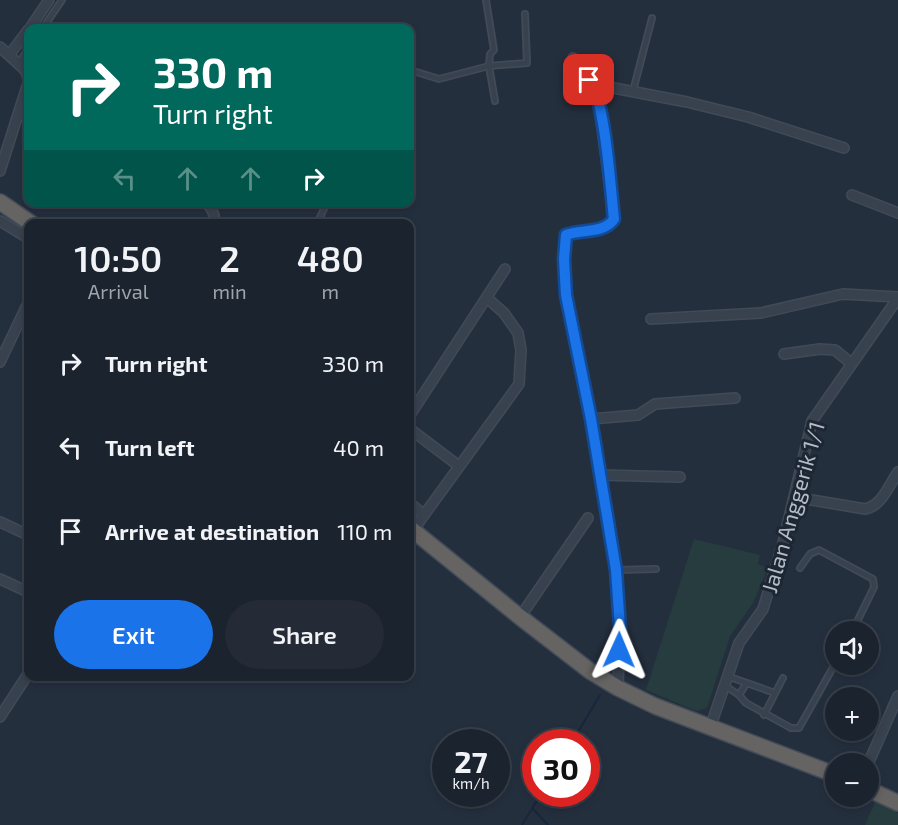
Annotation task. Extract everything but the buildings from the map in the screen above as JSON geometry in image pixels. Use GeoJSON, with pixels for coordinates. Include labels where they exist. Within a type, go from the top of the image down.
{"type":"FeatureCollection","features":[{"type":"Feature","properties":{"kind":"highway"},"geometry":{"type":"LineString","coordinates":[[0,202],[25,219]]}},
{"type":"Feature","properties":{"kind":"highway"},"geometry":{"type":"LineString","coordinates":[[414,534],[590,671],[618,688],[655,706],[825,771]]}},
{"type":"Feature","properties":{"kind":"highway"},"geometry":{"type":"LineString","coordinates":[[879,794],[898,803]]}},
{"type":"Feature","properties":{"kind":"street"},"geometry":{"type":"LineString","coordinates":[[32,24],[49,0]]}},
{"type":"Feature","properties":{"kind":"street"},"geometry":{"type":"LineString","coordinates":[[10,54],[24,36]]}},
{"type":"Feature","properties":{"kind":"street"},"geometry":{"type":"LineString","coordinates":[[0,47],[24,68]]}},
{"type":"Feature","properties":{"kind":"street"},"geometry":{"type":"LineString","coordinates":[[573,58],[576,65],[593,84],[602,125],[614,219],[610,225],[600,229],[566,235],[564,259],[566,295],[591,419],[616,570],[620,628],[618,688]]}},
{"type":"Feature","properties":{"kind":"street"},"geometry":{"type":"LineString","coordinates":[[593,84],[687,102],[748,117],[844,148]]}},
{"type":"Feature","properties":{"kind":"street"},"geometry":{"type":"LineString","coordinates":[[0,171],[24,102]]}},
{"type":"Feature","properties":{"kind":"street"},"geometry":{"type":"LineString","coordinates":[[852,195],[898,213]]}},
{"type":"Feature","properties":{"kind":"street"},"geometry":{"type":"LineString","coordinates":[[0,221],[24,236]]}},
{"type":"Feature","properties":{"kind":"street"},"geometry":{"type":"LineString","coordinates":[[414,409],[506,269]]}},
{"type":"Feature","properties":{"kind":"street"},"geometry":{"type":"LineString","coordinates":[[651,319],[761,313],[843,294],[898,297]]}},
{"type":"Feature","properties":{"kind":"street","name":"Jalan Anggerik 1/1"},"geometry":{"type":"LineString","coordinates":[[710,728],[739,643],[763,609],[783,543],[812,421],[898,297]]}},
{"type":"Feature","properties":{"kind":"street"},"geometry":{"type":"LineString","coordinates":[[414,526],[519,384],[521,350],[518,333],[504,312],[487,298]]}},
{"type":"Feature","properties":{"kind":"street"},"geometry":{"type":"LineString","coordinates":[[0,362],[24,311]]}},
{"type":"Feature","properties":{"kind":"street"},"geometry":{"type":"LineString","coordinates":[[784,354],[820,349],[835,350],[852,364]]}},
{"type":"Feature","properties":{"kind":"street"},"geometry":{"type":"LineString","coordinates":[[591,419],[638,415],[655,405],[735,398]]}},
{"type":"Feature","properties":{"kind":"street"},"geometry":{"type":"LineString","coordinates":[[414,432],[459,466]]}},
{"type":"Feature","properties":{"kind":"street"},"geometry":{"type":"LineString","coordinates":[[794,497],[865,509],[872,508],[878,503],[898,472]]}},
{"type":"Feature","properties":{"kind":"street"},"geometry":{"type":"LineString","coordinates":[[599,475],[680,477]]}},
{"type":"Feature","properties":{"kind":"street"},"geometry":{"type":"LineString","coordinates":[[414,506],[423,514]]}},
{"type":"Feature","properties":{"kind":"street"},"geometry":{"type":"LineString","coordinates":[[519,617],[588,518]]}},
{"type":"Feature","properties":{"kind":"street"},"geometry":{"type":"LineString","coordinates":[[0,522],[24,533]]}},
{"type":"Feature","properties":{"kind":"street"},"geometry":{"type":"LineString","coordinates":[[0,579],[24,590]]}},
{"type":"Feature","properties":{"kind":"street"},"geometry":{"type":"LineString","coordinates":[[0,717],[24,680]]}},
{"type":"Feature","properties":{"kind":"street"},"geometry":{"type":"LineString","coordinates":[[873,753],[898,696]]}},
{"type":"Feature","properties":{"kind":"lane"},"geometry":{"type":"LineString","coordinates":[[46,24],[62,0]]}},
{"type":"Feature","properties":{"kind":"lane"},"geometry":{"type":"LineString","coordinates":[[486,0],[494,50],[490,54],[489,66],[495,101]]}},
{"type":"Feature","properties":{"kind":"lane"},"geometry":{"type":"LineString","coordinates":[[414,71],[440,80],[489,66],[527,63],[525,14]]}},
{"type":"Feature","properties":{"kind":"lane"},"geometry":{"type":"LineString","coordinates":[[632,91],[652,18]]}},
{"type":"Feature","properties":{"kind":"lane"},"geometry":{"type":"LineString","coordinates":[[19,63],[24,55]]}},
{"type":"Feature","properties":{"kind":"lane"},"geometry":{"type":"LineString","coordinates":[[800,568],[810,554],[819,550],[873,579],[874,587],[857,621]]}},
{"type":"Feature","properties":{"kind":"lane"},"geometry":{"type":"LineString","coordinates":[[616,570],[656,569]]}},
{"type":"Feature","properties":{"kind":"lane"},"geometry":{"type":"LineString","coordinates":[[725,680],[746,703],[764,715],[791,728],[799,728],[829,675]]}},
{"type":"Feature","properties":{"kind":"lane"},"geometry":{"type":"LineString","coordinates":[[764,715],[783,678]]}},
{"type":"Feature","properties":{"kind":"lane"},"geometry":{"type":"LineString","coordinates":[[725,680],[775,693]]}},
{"type":"Feature","properties":{"kind":"lane"},"geometry":{"type":"LineString","coordinates":[[739,695],[746,684]]}},
{"type":"Feature","properties":{"kind":"green space"},"geometry":{"type":"Polygon","coordinates":[[[694,539],[760,555],[758,564],[768,568],[753,603],[730,636],[707,708],[696,711],[646,690],[694,539]]]}},
{"type":"Feature","properties":{"kind":"green space"},"geometry":{"type":"Polygon","coordinates":[[[879,802],[898,813],[898,825],[865,825],[873,807],[879,807],[879,802]]]}},
{"type":"Feature","properties":{"kind":"waterway"},"geometry":{"type":"LineString","coordinates":[[580,729],[600,695]]}},
{"type":"Feature","properties":{"kind":"waterway"},"geometry":{"type":"LineString","coordinates":[[522,825],[533,807]]}},
{"type":"Feature","properties":{"kind":"waterway"},"geometry":{"type":"LineString","coordinates":[[533,809],[548,825]]}},
{"type":"Feature","properties":{"kind":"route"},"geometry":{"type":"LineString","coordinates":[[589,80],[593,84],[599,105],[614,219],[610,225],[600,229],[572,232],[566,235],[564,259],[566,295],[591,419],[616,570],[620,628],[619,650]]}}]}
